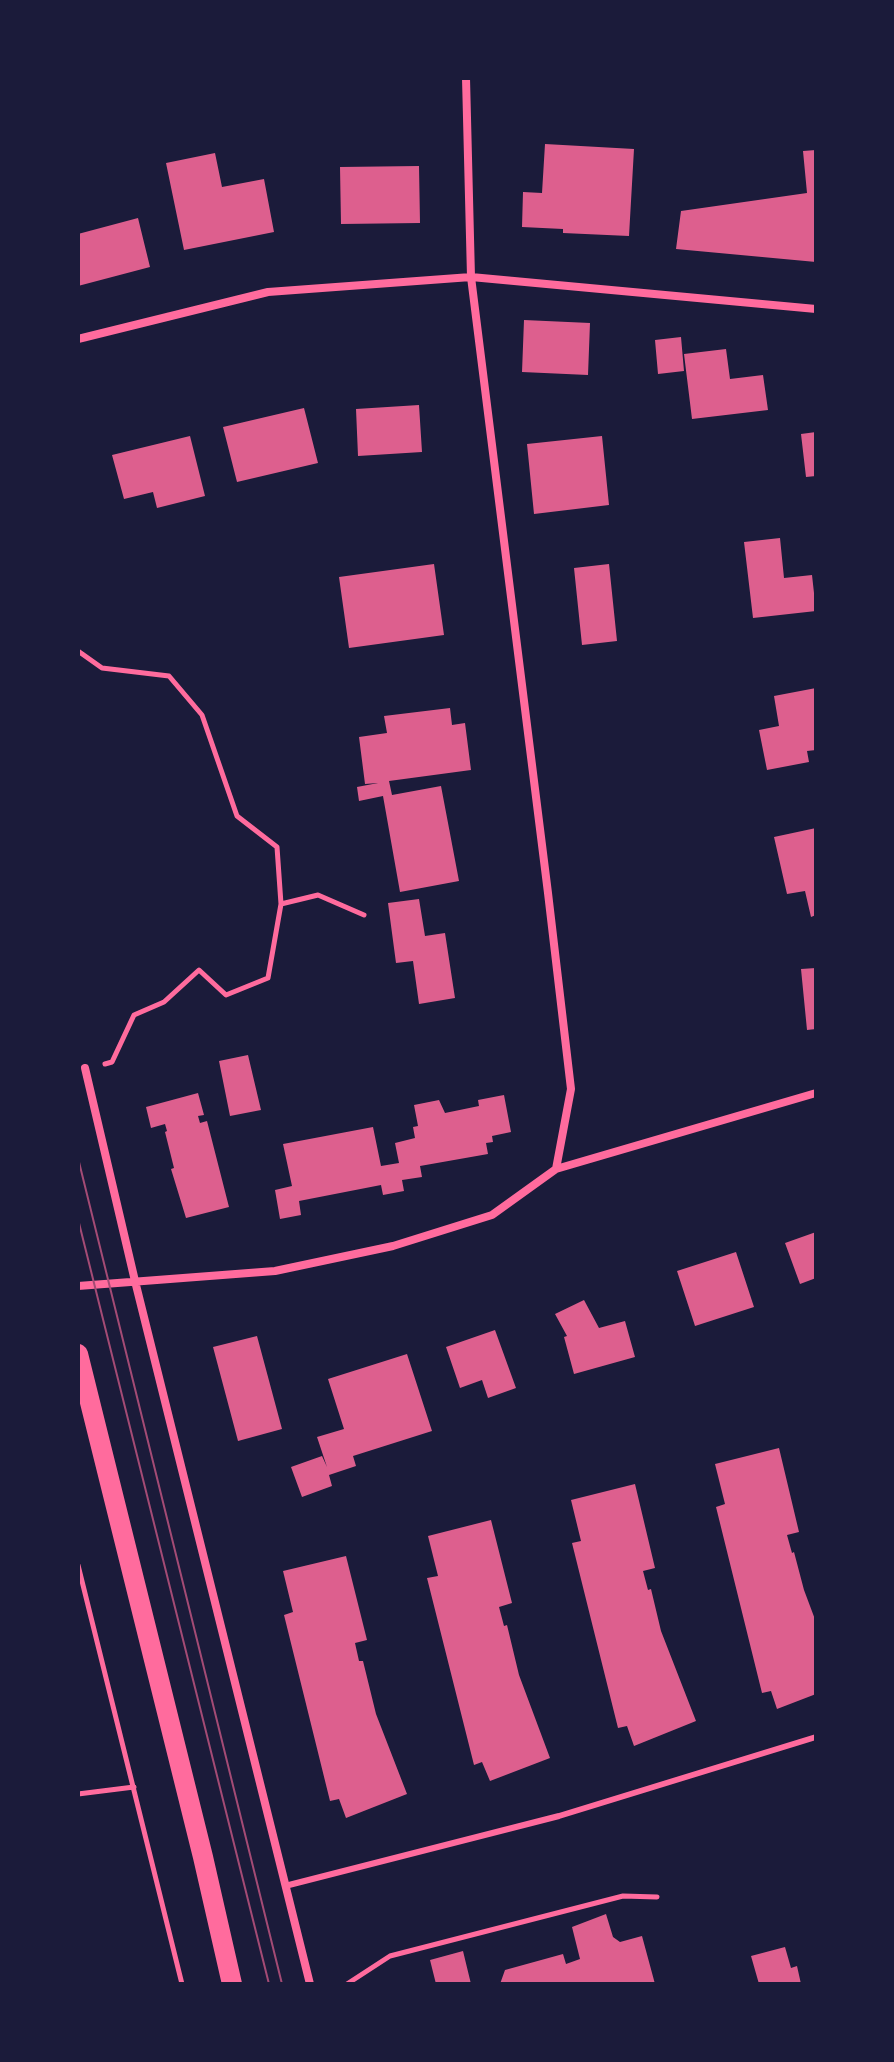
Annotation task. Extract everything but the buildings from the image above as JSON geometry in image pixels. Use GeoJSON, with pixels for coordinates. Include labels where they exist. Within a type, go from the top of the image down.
{"type":"FeatureCollection","features":[{"type":"Feature","properties":{"kind":"main road"},"geometry":{"type":"LineString","coordinates":[[78,1354],[232,1984]]}},
{"type":"Feature","properties":{"kind":"street"},"geometry":{"type":"LineString","coordinates":[[466,78],[471,277],[571,1089],[556,1169]]}},
{"type":"Feature","properties":{"kind":"street"},"geometry":{"type":"LineString","coordinates":[[78,339],[268,292],[471,277],[816,309]]}},
{"type":"Feature","properties":{"kind":"street"},"geometry":{"type":"LineString","coordinates":[[85,1068],[310,1984]]}},
{"type":"Feature","properties":{"kind":"street"},"geometry":{"type":"LineString","coordinates":[[78,1286],[275,1271],[393,1246],[492,1215],[556,1169],[816,1093]]}},
{"type":"Feature","properties":{"kind":"lane"},"geometry":{"type":"LineString","coordinates":[[285,1886],[559,1816],[816,1737]]}},
{"type":"Feature","properties":{"kind":"path"},"geometry":{"type":"LineString","coordinates":[[78,651],[102,668],[169,676],[202,715],[237,816],[277,847],[281,904],[268,978],[226,995],[199,970],[164,1002],[134,1015],[112,1062]]}},
{"type":"Feature","properties":{"kind":"path"},"geometry":{"type":"LineString","coordinates":[[281,904],[318,895],[364,915]]}},
{"type":"Feature","properties":{"kind":"path"},"geometry":{"type":"LineString","coordinates":[[78,1565],[182,1984]]}},
{"type":"Feature","properties":{"kind":"path"},"geometry":{"type":"LineString","coordinates":[[78,1794],[134,1787]]}},
{"type":"Feature","properties":{"kind":"path"},"geometry":{"type":"LineString","coordinates":[[347,1984],[390,1956],[623,1896],[657,1897]]}},
{"type":"Feature","properties":{"kind":"tram line"},"geometry":{"type":"LineString","coordinates":[[78,1158],[282,1984]]}},
{"type":"Feature","properties":{"kind":"tram line"},"geometry":{"type":"LineString","coordinates":[[78,1219],[269,1984]]}}]}
